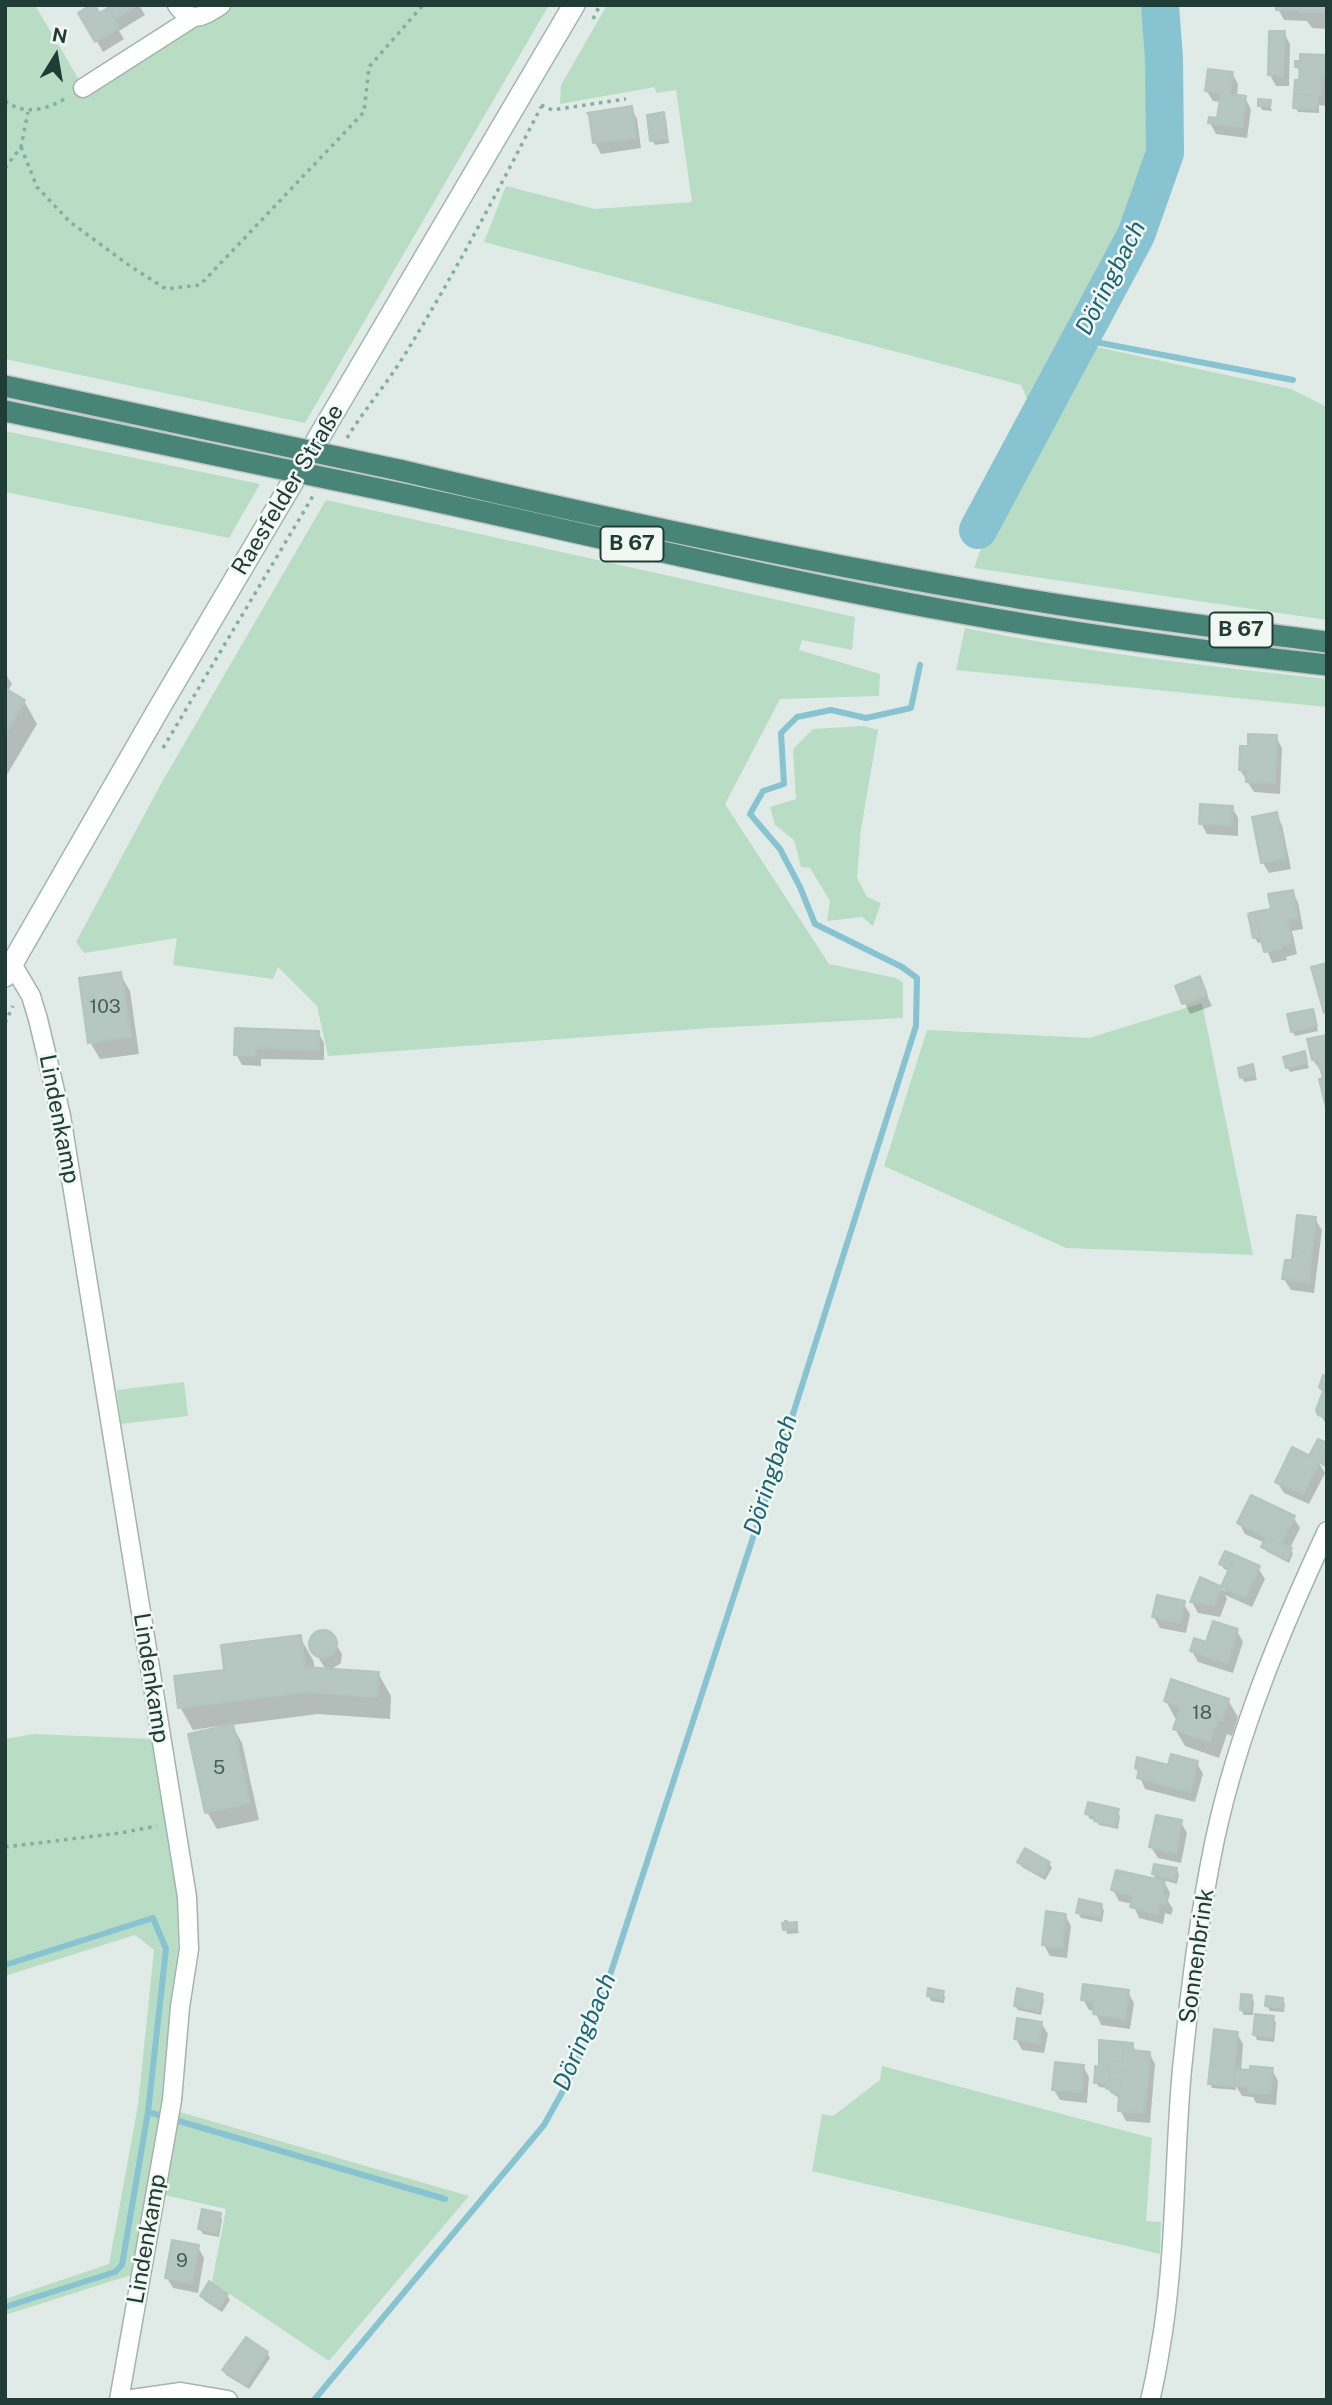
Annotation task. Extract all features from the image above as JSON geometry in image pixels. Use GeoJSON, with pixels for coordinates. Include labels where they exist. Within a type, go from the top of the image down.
{"type":"FeatureCollection","features":[{"type":"Feature","properties":{"kind":"highway","name":"B 67"},"geometry":{"type":"LineString","coordinates":[[12,386],[399,470],[618,522],[856,569],[1083,609],[1327,642]]}},
{"type":"Feature","properties":{"kind":"highway","name":"B 67"},"geometry":{"type":"LineString","coordinates":[[5,411],[393,492],[727,566],[952,611],[1195,650],[1327,665]]}},
{"type":"Feature","properties":{"kind":"main road","name":"Raesfelder Straße"},"geometry":{"type":"LineString","coordinates":[[14,975],[158,709],[574,5]]}},
{"type":"Feature","properties":{"kind":"street"},"geometry":{"type":"LineString","coordinates":[[177,5],[186,15],[194,17]]}},
{"type":"Feature","properties":{"kind":"street"},"geometry":{"type":"LineString","coordinates":[[83,88],[194,17],[205,15],[220,5]]}},
{"type":"Feature","properties":{"kind":"street","name":"Lindenkamp"},"geometry":{"type":"LineString","coordinates":[[14,975],[31,996],[61,1116],[187,1897],[188,1949],[172,2100],[119,2400]]}},
{"type":"Feature","properties":{"kind":"street","name":"Sonnenbrink"},"geometry":{"type":"LineString","coordinates":[[1150,2400],[1156,2381],[1169,2289],[1182,2072],[1190,1996],[1200,1918],[1216,1836],[1269,1662],[1327,1531]]}},
{"type":"Feature","properties":{"kind":"street"},"geometry":{"type":"LineString","coordinates":[[125,2400],[181,2392],[228,2400]]}},
{"type":"Feature","properties":{"kind":"path"},"geometry":{"type":"LineString","coordinates":[[22,147],[37,187],[69,222],[166,289],[200,285],[364,112],[369,67],[423,5]]}},
{"type":"Feature","properties":{"kind":"path"},"geometry":{"type":"LineString","coordinates":[[587,27],[600,5]]}},
{"type":"Feature","properties":{"kind":"path"},"geometry":{"type":"LineString","coordinates":[[5,101],[28,111],[55,105],[83,88]]}},
{"type":"Feature","properties":{"kind":"path"},"geometry":{"type":"LineString","coordinates":[[344,443],[400,363],[443,293],[541,105],[552,110],[626,99]]}},
{"type":"Feature","properties":{"kind":"path"},"geometry":{"type":"LineString","coordinates":[[5,168],[22,147],[28,111]]}},
{"type":"Feature","properties":{"kind":"path"},"geometry":{"type":"LineString","coordinates":[[162,750],[316,491]]}},
{"type":"Feature","properties":{"kind":"path"},"geometry":{"type":"LineString","coordinates":[[5,1023],[14,975]]}},
{"type":"Feature","properties":{"kind":"path"},"geometry":{"type":"LineString","coordinates":[[5,1847],[176,1824]]}},
{"type":"Feature","properties":{"kind":"green space"},"geometry":{"type":"Polygon","coordinates":[[[5,5],[35,5],[88,95],[228,5],[549,5],[305,423],[5,359],[5,5]]]}},
{"type":"Feature","properties":{"kind":"green space"},"geometry":{"type":"Polygon","coordinates":[[[607,5],[1148,5],[1158,109],[1153,161],[1128,222],[1027,399],[1021,385],[484,242],[506,186],[595,209],[692,202],[676,90],[656,93],[655,87],[560,104],[561,85],[607,5]]]}},
{"type":"Feature","properties":{"kind":"green space"},"geometry":{"type":"Polygon","coordinates":[[[1092,346],[1291,389],[1327,407],[1327,620],[974,568],[986,535],[1002,524],[1092,346]]]}},
{"type":"Feature","properties":{"kind":"green space"},"geometry":{"type":"Polygon","coordinates":[[[5,431],[260,484],[229,538],[5,492],[5,431]]]}},
{"type":"Feature","properties":{"kind":"green space"},"geometry":{"type":"Polygon","coordinates":[[[326,500],[855,617],[852,650],[802,640],[799,650],[880,674],[879,696],[780,699],[725,804],[829,964],[896,978],[903,983],[903,1018],[711,1028],[328,1056],[317,1006],[278,967],[273,979],[173,965],[177,938],[84,953],[76,942],[162,782],[326,500]]]}},
{"type":"Feature","properties":{"kind":"green space"},"geometry":{"type":"Polygon","coordinates":[[[965,628],[1100,651],[1327,679],[1327,707],[956,670],[965,628]]]}},
{"type":"Feature","properties":{"kind":"green space"},"geometry":{"type":"Polygon","coordinates":[[[863,726],[878,730],[861,829],[857,878],[867,897],[881,903],[873,926],[862,917],[827,921],[830,901],[810,868],[801,867],[794,840],[775,825],[770,807],[796,799],[793,749],[813,729],[863,726]]]}},
{"type":"Feature","properties":{"kind":"green space"},"geometry":{"type":"Polygon","coordinates":[[[1202,1003],[1253,1255],[1066,1248],[884,1166],[927,1030],[1089,1038],[1202,1003]]]}},
{"type":"Feature","properties":{"kind":"green space"},"geometry":{"type":"Polygon","coordinates":[[[184,1382],[188,1416],[121,1424],[117,1390],[184,1382]]]}},
{"type":"Feature","properties":{"kind":"green space"},"geometry":{"type":"Polygon","coordinates":[[[34,1734],[152,1739],[177,1894],[178,1953],[162,2107],[131,2275],[5,2315],[5,2299],[109,2264],[138,2105],[154,1950],[135,1935],[5,1976],[5,1739],[34,1734]]]}},
{"type":"Feature","properties":{"kind":"green space"},"geometry":{"type":"Polygon","coordinates":[[[882,2066],[1152,2138],[1146,2221],[1161,2222],[1160,2254],[812,2171],[822,2114],[833,2116],[880,2080],[882,2066]]]}},
{"type":"Feature","properties":{"kind":"green space"},"geometry":{"type":"Polygon","coordinates":[[[180,2112],[469,2196],[329,2361],[212,2282],[226,2209],[165,2195],[180,2112]]]}},
{"type":"Feature","properties":{"kind":"building"},"geometry":{"type":"Polygon","coordinates":[[[90,5],[95,5],[99,13],[108,8],[119,28],[95,42],[78,13],[90,5]]]}},
{"type":"Feature","properties":{"kind":"building"},"geometry":{"type":"Polygon","coordinates":[[[107,5],[138,5],[115,19],[107,5]]]}},
{"type":"Feature","properties":{"kind":"building"},"geometry":{"type":"Polygon","coordinates":[[[1276,5],[1300,5],[1300,10],[1276,10],[1276,5]]]}},
{"type":"Feature","properties":{"kind":"building"},"geometry":{"type":"Polygon","coordinates":[[[1300,5],[1327,5],[1327,12],[1300,12],[1300,5]]]}},
{"type":"Feature","properties":{"kind":"building"},"geometry":{"type":"Polygon","coordinates":[[[1269,31],[1285,31],[1283,76],[1268,75],[1269,31]]]}},
{"type":"Feature","properties":{"kind":"building"},"geometry":{"type":"Polygon","coordinates":[[[1300,54],[1327,55],[1327,77],[1322,77],[1321,95],[1294,94],[1295,80],[1299,80],[1300,68],[1295,67],[1295,61],[1300,61],[1300,54]]]}},
{"type":"Feature","properties":{"kind":"building"},"geometry":{"type":"Polygon","coordinates":[[[1208,69],[1233,72],[1230,94],[1246,96],[1242,127],[1208,123],[1209,117],[1217,118],[1221,93],[1205,91],[1208,69]]]}},
{"type":"Feature","properties":{"kind":"building"},"geometry":{"type":"Polygon","coordinates":[[[1294,94],[1318,95],[1317,109],[1293,108],[1294,94]]]}},
{"type":"Feature","properties":{"kind":"building"},"geometry":{"type":"Polygon","coordinates":[[[1258,99],[1271,100],[1270,106],[1258,106],[1258,99]]]}},
{"type":"Feature","properties":{"kind":"building"},"geometry":{"type":"Polygon","coordinates":[[[632,106],[636,138],[593,143],[587,113],[632,106]]]}},
{"type":"Feature","properties":{"kind":"building"},"geometry":{"type":"Polygon","coordinates":[[[664,112],[667,139],[650,141],[647,115],[664,112]]]}},
{"type":"Feature","properties":{"kind":"building"},"geometry":{"type":"Polygon","coordinates":[[[5,688],[25,700],[5,734],[5,688]]]}},
{"type":"Feature","properties":{"kind":"building"},"geometry":{"type":"Polygon","coordinates":[[[1248,734],[1277,735],[1275,783],[1246,782],[1247,770],[1239,770],[1240,746],[1248,746],[1248,734]]]}},
{"type":"Feature","properties":{"kind":"building"},"geometry":{"type":"Polygon","coordinates":[[[1200,804],[1233,806],[1232,825],[1199,824],[1200,804]]]}},
{"type":"Feature","properties":{"kind":"building"},"geometry":{"type":"Polygon","coordinates":[[[1277,812],[1286,858],[1261,863],[1252,817],[1277,812]]]}},
{"type":"Feature","properties":{"kind":"building"},"geometry":{"type":"Polygon","coordinates":[[[1293,890],[1298,918],[1287,920],[1292,943],[1281,946],[1282,949],[1264,952],[1254,912],[1271,909],[1268,894],[1293,890]]]}},
{"type":"Feature","properties":{"kind":"building"},"geometry":{"type":"Polygon","coordinates":[[[1254,912],[1259,937],[1253,938],[1248,914],[1254,912]]]}},
{"type":"Feature","properties":{"kind":"building"},"geometry":{"type":"Polygon","coordinates":[[[1327,963],[1327,1012],[1324,1013],[1311,967],[1327,963]]]}},
{"type":"Feature","properties":{"kind":"building"},"geometry":{"type":"Polygon","coordinates":[[[121,972],[131,1037],[88,1043],[79,978],[121,972]]]}},
{"type":"Feature","properties":{"kind":"building"},"geometry":{"type":"Polygon","coordinates":[[[1200,976],[1207,995],[1182,1004],[1175,986],[1200,976]]]}},
{"type":"Feature","properties":{"kind":"building"},"geometry":{"type":"Polygon","coordinates":[[[1313,1009],[1317,1026],[1291,1032],[1287,1014],[1313,1009]]]}},
{"type":"Feature","properties":{"kind":"building"},"geometry":{"type":"Polygon","coordinates":[[[235,1028],[319,1031],[319,1050],[256,1048],[255,1056],[234,1055],[235,1028]]]}},
{"type":"Feature","properties":{"kind":"building"},"geometry":{"type":"Polygon","coordinates":[[[1327,1035],[1327,1065],[1320,1067],[1318,1059],[1312,1060],[1307,1039],[1327,1035]]]}},
{"type":"Feature","properties":{"kind":"building"},"geometry":{"type":"Polygon","coordinates":[[[1305,1051],[1307,1063],[1286,1068],[1283,1057],[1305,1051]]]}},
{"type":"Feature","properties":{"kind":"building"},"geometry":{"type":"Polygon","coordinates":[[[1253,1064],[1255,1075],[1240,1078],[1238,1068],[1253,1064]]]}},
{"type":"Feature","properties":{"kind":"building"},"geometry":{"type":"Polygon","coordinates":[[[1327,1065],[1326,1108],[1319,1079],[1323,1078],[1320,1067],[1327,1065]]]}},
{"type":"Feature","properties":{"kind":"building"},"geometry":{"type":"Polygon","coordinates":[[[1297,1215],[1316,1217],[1312,1252],[1293,1249],[1297,1215]]]}},
{"type":"Feature","properties":{"kind":"building"},"geometry":{"type":"Polygon","coordinates":[[[1293,1249],[1312,1252],[1309,1282],[1282,1279],[1285,1260],[1292,1260],[1293,1249]]]}},
{"type":"Feature","properties":{"kind":"building"},"geometry":{"type":"Polygon","coordinates":[[[1323,1375],[1327,1377],[1327,1415],[1324,1417],[1318,1415],[1316,1410],[1323,1391],[1319,1387],[1323,1375]]]}},
{"type":"Feature","properties":{"kind":"building"},"geometry":{"type":"Polygon","coordinates":[[[1318,1439],[1327,1443],[1327,1466],[1309,1456],[1318,1439]]]}},
{"type":"Feature","properties":{"kind":"building"},"geometry":{"type":"Polygon","coordinates":[[[1292,1447],[1320,1461],[1303,1494],[1275,1482],[1292,1447]]]}},
{"type":"Feature","properties":{"kind":"building"},"geometry":{"type":"Polygon","coordinates":[[[1251,1495],[1295,1516],[1281,1544],[1237,1523],[1251,1495]]]}},
{"type":"Feature","properties":{"kind":"building"},"geometry":{"type":"Polygon","coordinates":[[[1266,1537],[1292,1548],[1287,1559],[1261,1547],[1266,1537]]]}},
{"type":"Feature","properties":{"kind":"building"},"geometry":{"type":"Polygon","coordinates":[[[1225,1551],[1235,1555],[1229,1568],[1219,1564],[1225,1551]]]}},
{"type":"Feature","properties":{"kind":"building"},"geometry":{"type":"Polygon","coordinates":[[[1235,1555],[1260,1566],[1246,1597],[1221,1587],[1235,1555]]]}},
{"type":"Feature","properties":{"kind":"building"},"geometry":{"type":"Polygon","coordinates":[[[1200,1577],[1222,1587],[1214,1606],[1190,1602],[1200,1577]]]}},
{"type":"Feature","properties":{"kind":"building"},"geometry":{"type":"Polygon","coordinates":[[[1157,1595],[1185,1601],[1180,1623],[1152,1617],[1157,1595]]]}},
{"type":"Feature","properties":{"kind":"building"},"geometry":{"type":"Polygon","coordinates":[[[1213,1621],[1238,1629],[1227,1663],[1190,1651],[1194,1638],[1206,1642],[1213,1621]]]}},
{"type":"Feature","properties":{"kind":"building"},"geometry":{"type":"Polygon","coordinates":[[[323,1630],[333,1634],[337,1644],[333,1654],[323,1658],[313,1654],[309,1644],[313,1634],[323,1630]]]}},
{"type":"Feature","properties":{"kind":"building"},"geometry":{"type":"Polygon","coordinates":[[[301,1635],[305,1667],[379,1672],[377,1697],[305,1692],[178,1708],[174,1676],[224,1670],[221,1645],[301,1635]]]}},
{"type":"Feature","properties":{"kind":"building"},"geometry":{"type":"Polygon","coordinates":[[[1171,1679],[1229,1699],[1222,1720],[1218,1718],[1210,1742],[1173,1729],[1181,1707],[1164,1701],[1171,1679]]]}},
{"type":"Feature","properties":{"kind":"building"},"geometry":{"type":"Polygon","coordinates":[[[233,1724],[250,1803],[205,1813],[188,1734],[233,1724]]]}},
{"type":"Feature","properties":{"kind":"building"},"geometry":{"type":"Polygon","coordinates":[[[1171,1754],[1198,1761],[1190,1792],[1137,1778],[1137,1757],[1168,1765],[1171,1754]]]}},
{"type":"Feature","properties":{"kind":"building"},"geometry":{"type":"Polygon","coordinates":[[[1088,1802],[1119,1809],[1115,1826],[1094,1821],[1095,1816],[1085,1814],[1088,1802]]]}},
{"type":"Feature","properties":{"kind":"building"},"geometry":{"type":"Polygon","coordinates":[[[1156,1815],[1182,1820],[1176,1853],[1149,1847],[1156,1815]]]}},
{"type":"Feature","properties":{"kind":"building"},"geometry":{"type":"Polygon","coordinates":[[[1025,1848],[1050,1862],[1043,1876],[1017,1862],[1025,1848]]]}},
{"type":"Feature","properties":{"kind":"building"},"geometry":{"type":"Polygon","coordinates":[[[1154,1864],[1177,1868],[1175,1880],[1152,1874],[1154,1864]]]}},
{"type":"Feature","properties":{"kind":"building"},"geometry":{"type":"Polygon","coordinates":[[[1116,1870],[1165,1881],[1161,1895],[1168,1896],[1165,1905],[1159,1903],[1157,1914],[1130,1907],[1133,1896],[1111,1890],[1116,1870]]]}},
{"type":"Feature","properties":{"kind":"building"},"geometry":{"type":"Polygon","coordinates":[[[1079,1899],[1102,1904],[1100,1917],[1076,1913],[1079,1899]]]}},
{"type":"Feature","properties":{"kind":"building"},"geometry":{"type":"Polygon","coordinates":[[[1046,1911],[1066,1914],[1062,1948],[1042,1945],[1046,1911]]]}},
{"type":"Feature","properties":{"kind":"building"},"geometry":{"type":"Polygon","coordinates":[[[797,1922],[797,1929],[783,1930],[782,1923],[797,1922]]]}},
{"type":"Feature","properties":{"kind":"building"},"geometry":{"type":"Polygon","coordinates":[[[1083,1984],[1129,1990],[1125,2019],[1093,2014],[1094,2002],[1081,2000],[1083,1984]]]}},
{"type":"Feature","properties":{"kind":"building"},"geometry":{"type":"Polygon","coordinates":[[[928,1988],[944,1991],[942,1999],[927,1996],[928,1988]]]}},
{"type":"Feature","properties":{"kind":"building"},"geometry":{"type":"Polygon","coordinates":[[[1017,1988],[1025,1990],[1021,2007],[1014,2006],[1017,1988]]]}},
{"type":"Feature","properties":{"kind":"building"},"geometry":{"type":"Polygon","coordinates":[[[1025,1990],[1043,1994],[1039,2011],[1021,2007],[1025,1990]]]}},
{"type":"Feature","properties":{"kind":"building"},"geometry":{"type":"Polygon","coordinates":[[[1241,1994],[1252,1995],[1251,2011],[1240,2010],[1241,1994]]]}},
{"type":"Feature","properties":{"kind":"building"},"geometry":{"type":"Polygon","coordinates":[[[1266,1996],[1283,1998],[1283,2008],[1265,2006],[1266,1996]]]}},
{"type":"Feature","properties":{"kind":"building"},"geometry":{"type":"Polygon","coordinates":[[[1255,2014],[1274,2016],[1272,2037],[1253,2035],[1255,2014]]]}},
{"type":"Feature","properties":{"kind":"building"},"geometry":{"type":"Polygon","coordinates":[[[1017,2018],[1042,2022],[1039,2043],[1014,2039],[1017,2018]]]}},
{"type":"Feature","properties":{"kind":"building"},"geometry":{"type":"Polygon","coordinates":[[[1214,2029],[1238,2032],[1234,2069],[1210,2066],[1214,2029]]]}},
{"type":"Feature","properties":{"kind":"building"},"geometry":{"type":"Polygon","coordinates":[[[1099,2040],[1133,2043],[1133,2050],[1123,2049],[1122,2062],[1110,2061],[1109,2071],[1095,2070],[1095,2066],[1099,2067],[1099,2040]]]}},
{"type":"Feature","properties":{"kind":"building"},"geometry":{"type":"Polygon","coordinates":[[[1123,2049],[1150,2052],[1148,2074],[1109,2071],[1110,2061],[1122,2062],[1123,2049]]]}},
{"type":"Feature","properties":{"kind":"building"},"geometry":{"type":"Polygon","coordinates":[[[1055,2062],[1084,2065],[1082,2092],[1052,2090],[1055,2062]]]}},
{"type":"Feature","properties":{"kind":"building"},"geometry":{"type":"Polygon","coordinates":[[[1210,2065],[1235,2069],[1234,2086],[1208,2084],[1210,2065]]]}},
{"type":"Feature","properties":{"kind":"building"},"geometry":{"type":"Polygon","coordinates":[[[1250,2066],[1273,2068],[1270,2094],[1248,2092],[1249,2087],[1234,2086],[1235,2069],[1250,2070],[1250,2066]]]}},
{"type":"Feature","properties":{"kind":"building"},"geometry":{"type":"Polygon","coordinates":[[[1095,2070],[1109,2071],[1108,2084],[1094,2083],[1095,2070]]]}},
{"type":"Feature","properties":{"kind":"building"},"geometry":{"type":"Polygon","coordinates":[[[1109,2071],[1148,2074],[1144,2113],[1118,2111],[1120,2081],[1108,2080],[1109,2071]]]}},
{"type":"Feature","properties":{"kind":"building"},"geometry":{"type":"Polygon","coordinates":[[[1108,2080],[1120,2081],[1119,2094],[1106,2088],[1108,2080]]]}},
{"type":"Feature","properties":{"kind":"building"},"geometry":{"type":"Polygon","coordinates":[[[202,2209],[221,2213],[217,2233],[198,2229],[202,2209]]]}},
{"type":"Feature","properties":{"kind":"building"},"geometry":{"type":"Polygon","coordinates":[[[172,2240],[199,2245],[192,2283],[165,2278],[172,2240]]]}},
{"type":"Feature","properties":{"kind":"building"},"geometry":{"type":"Polygon","coordinates":[[[209,2281],[228,2294],[219,2308],[200,2296],[209,2281]]]}},
{"type":"Feature","properties":{"kind":"building"},"geometry":{"type":"Polygon","coordinates":[[[246,2337],[268,2352],[246,2386],[222,2370],[246,2337]]]}},
{"type":"Feature","properties":{"kind":"waterway","name":"Döringbach"},"geometry":{"type":"LineString","coordinates":[[978,530],[1136,235],[1165,153],[1164,59],[1160,5]]}},
{"type":"Feature","properties":{"kind":"waterway"},"geometry":{"type":"LineString","coordinates":[[1080,339],[1293,380]]}},
{"type":"Feature","properties":{"kind":"waterway","name":"Döringbach"},"geometry":{"type":"LineString","coordinates":[[314,2400],[544,2125],[569,2080],[595,2021],[780,1455],[916,1026],[917,978],[902,967],[815,924],[780,849],[750,814],[763,791],[784,784],[781,733],[797,717],[831,710],[866,718],[911,708],[920,665]]}},
{"type":"Feature","properties":{"kind":"waterway"},"geometry":{"type":"LineString","coordinates":[[5,1965],[153,1918],[166,1949],[148,2112]]}},
{"type":"Feature","properties":{"kind":"waterway"},"geometry":{"type":"LineString","coordinates":[[5,2307],[115,2272],[122,2265],[148,2112],[445,2199]]}}]}
